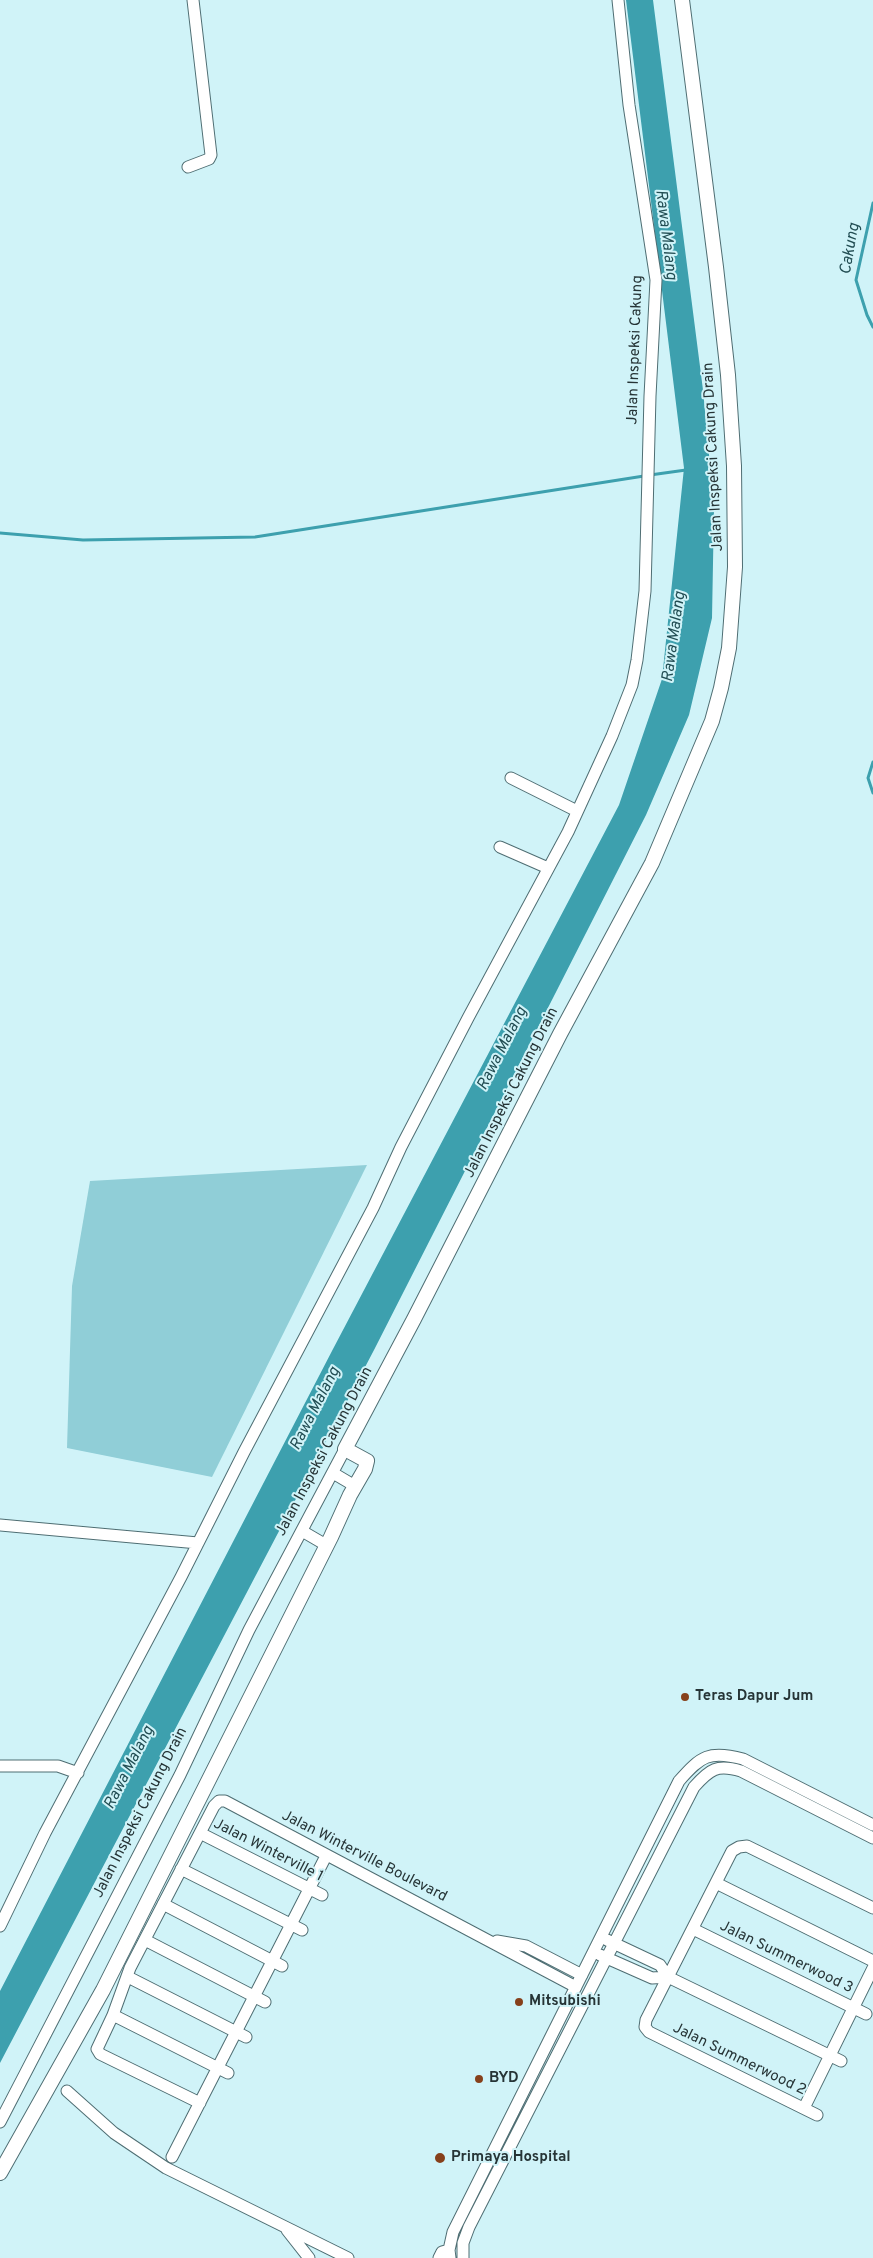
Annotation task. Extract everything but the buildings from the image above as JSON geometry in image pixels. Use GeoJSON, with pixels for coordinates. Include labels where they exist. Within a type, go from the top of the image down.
{"type":"FeatureCollection","features":[{"type":"Feature","properties":{"kind":"street"},"geometry":{"type":"LineString","coordinates":[[188,167],[209,159],[211,155],[193,0]]}},
{"type":"Feature","properties":{"kind":"street","name":"Jalan Inspeksi Cakung"},"geometry":{"type":"LineString","coordinates":[[577,811],[620,718],[636,669],[644,600],[647,473],[656,280],[629,105],[618,0]]}},
{"type":"Feature","properties":{"kind":"street","name":"Jalan Inspeksi Cakung Drain"},"geometry":{"type":"LineString","coordinates":[[0,2122],[180,1776],[249,1630],[419,1310],[560,1034],[652,863],[712,721],[729,648],[734,576],[734,466],[728,375],[716,267],[682,0]]}},
{"type":"Feature","properties":{"kind":"street"},"geometry":{"type":"LineString","coordinates":[[1,1923],[45,1833],[373,1208],[401,1147],[577,811],[511,778]]}},
{"type":"Feature","properties":{"kind":"street"},"geometry":{"type":"LineString","coordinates":[[500,847],[548,868]]}},
{"type":"Feature","properties":{"kind":"street"},"geometry":{"type":"LineString","coordinates":[[0,2173],[104,1990],[368,1461],[345,1449]]}},
{"type":"Feature","properties":{"kind":"street"},"geometry":{"type":"LineString","coordinates":[[333,1473],[355,1486]]}},
{"type":"Feature","properties":{"kind":"street"},"geometry":{"type":"LineString","coordinates":[[0,1525],[198,1542]]}},
{"type":"Feature","properties":{"kind":"street"},"geometry":{"type":"LineString","coordinates":[[302,1531],[326,1545]]}},
{"type":"Feature","properties":{"kind":"street"},"geometry":{"type":"LineString","coordinates":[[439,2258],[442,2252],[450,2254],[453,2232],[679,1781],[695,1763],[709,1755],[725,1754],[743,1759],[873,1825]]}},
{"type":"Feature","properties":{"kind":"street"},"geometry":{"type":"LineString","coordinates":[[0,1766],[51,1765],[78,1773]]}},
{"type":"Feature","properties":{"kind":"street"},"geometry":{"type":"LineString","coordinates":[[463,2258],[463,2243],[469,2227],[694,1787],[705,1775],[715,1768],[726,1766],[742,1771],[873,1838]]}},
{"type":"Feature","properties":{"kind":"street","name":"Jalan Winterville Boulevard"},"geometry":{"type":"LineString","coordinates":[[200,1833],[214,1806],[219,1801],[225,1801],[326,1856],[490,1939]]}},
{"type":"Feature","properties":{"kind":"street"},"geometry":{"type":"LineString","coordinates":[[200,1833],[145,1940],[97,2049],[100,2054],[200,2103]]}},
{"type":"Feature","properties":{"kind":"street","name":"Jalan Winterville 1"},"geometry":{"type":"LineString","coordinates":[[200,1833],[322,1895]]}},
{"type":"Feature","properties":{"kind":"street"},"geometry":{"type":"LineString","coordinates":[[668,1977],[732,1851],[739,1847],[747,1846],[873,1908]]}},
{"type":"Feature","properties":{"kind":"street"},"geometry":{"type":"LineString","coordinates":[[172,2157],[200,2103],[223,2070],[260,1999],[292,1925],[326,1856]]}},
{"type":"Feature","properties":{"kind":"street"},"geometry":{"type":"LineString","coordinates":[[181,1869],[302,1930]]}},
{"type":"Feature","properties":{"kind":"street"},"geometry":{"type":"LineString","coordinates":[[716,1883],[873,1961]]}},
{"type":"Feature","properties":{"kind":"street"},"geometry":{"type":"LineString","coordinates":[[163,1904],[277,1963]]}},
{"type":"Feature","properties":{"kind":"street","name":"Jalan Summerwood 3"},"geometry":{"type":"LineString","coordinates":[[692,1929],[866,2014]]}},
{"type":"Feature","properties":{"kind":"street"},"geometry":{"type":"LineString","coordinates":[[601,1938],[660,1965],[668,1977]]}},
{"type":"Feature","properties":{"kind":"street"},"geometry":{"type":"LineString","coordinates":[[490,1939],[526,1946],[582,1974]]}},
{"type":"Feature","properties":{"kind":"street"},"geometry":{"type":"LineString","coordinates":[[490,1939],[521,1959],[576,1987]]}},
{"type":"Feature","properties":{"kind":"street"},"geometry":{"type":"LineString","coordinates":[[145,1940],[260,1999]]}},
{"type":"Feature","properties":{"kind":"street"},"geometry":{"type":"LineString","coordinates":[[594,1952],[652,1978],[668,1977],[842,2061]]}},
{"type":"Feature","properties":{"kind":"street"},"geometry":{"type":"LineString","coordinates":[[804,2108],[873,1968]]}},
{"type":"Feature","properties":{"kind":"street"},"geometry":{"type":"LineString","coordinates":[[128,1977],[241,2034]]}},
{"type":"Feature","properties":{"kind":"street","name":"Jalan Summerwood 2"},"geometry":{"type":"LineString","coordinates":[[668,1977],[646,2020],[645,2027],[649,2032],[817,2114]]}},
{"type":"Feature","properties":{"kind":"street"},"geometry":{"type":"LineString","coordinates":[[113,2015],[223,2070]]}},
{"type":"Feature","properties":{"kind":"street"},"geometry":{"type":"LineString","coordinates":[[67,2091],[114,2134],[166,2168],[348,2258]]}},
{"type":"Feature","properties":{"kind":"street"},"geometry":{"type":"LineString","coordinates":[[284,2227],[309,2258]]}},
{"type":"Feature","properties":{"kind":"shaded area"},"geometry":{"type":"Polygon","coordinates":[[[367,1165],[212,1477],[67,1448],[72,1286],[90,1181],[367,1165]]]}},
{"type":"Feature","properties":{"kind":"water","name":"Rawa Malang"},"geometry":{"type":"Polygon","coordinates":[[[626,0],[653,0],[703,390],[714,508],[712,618],[689,715],[646,815],[374,1350],[0,2063],[0,1991],[333,1349],[619,805],[662,679],[684,468],[626,0]]]}},
{"type":"Feature","properties":{"kind":"waterway","name":"Cakung"},"geometry":{"type":"LineString","coordinates":[[873,203],[856,280],[867,315],[873,327]]}},
{"type":"Feature","properties":{"kind":"waterway"},"geometry":{"type":"LineString","coordinates":[[650,475],[686,470]]}},
{"type":"Feature","properties":{"kind":"waterway"},"geometry":{"type":"LineString","coordinates":[[0,533],[83,540],[255,537],[644,476]]}},
{"type":"Feature","properties":{"kind":"waterway","name":"Cakung"},"geometry":{"type":"LineString","coordinates":[[873,762],[868,778],[873,793]]}},
{"type":"Feature","properties":{"kind":"place","name":"Teras Dapur Jum"},"geometry":{"type":"Point","coordinates":[685,1697]}},
{"type":"Feature","properties":{"kind":"place","name":"Mitsubishi"},"geometry":{"type":"Point","coordinates":[519,2002]}},
{"type":"Feature","properties":{"kind":"place","name":"BYD"},"geometry":{"type":"Point","coordinates":[479,2079]}},
{"type":"Feature","properties":{"kind":"place","name":"Primaya Hospital"},"geometry":{"type":"Point","coordinates":[440,2158]}}]}
